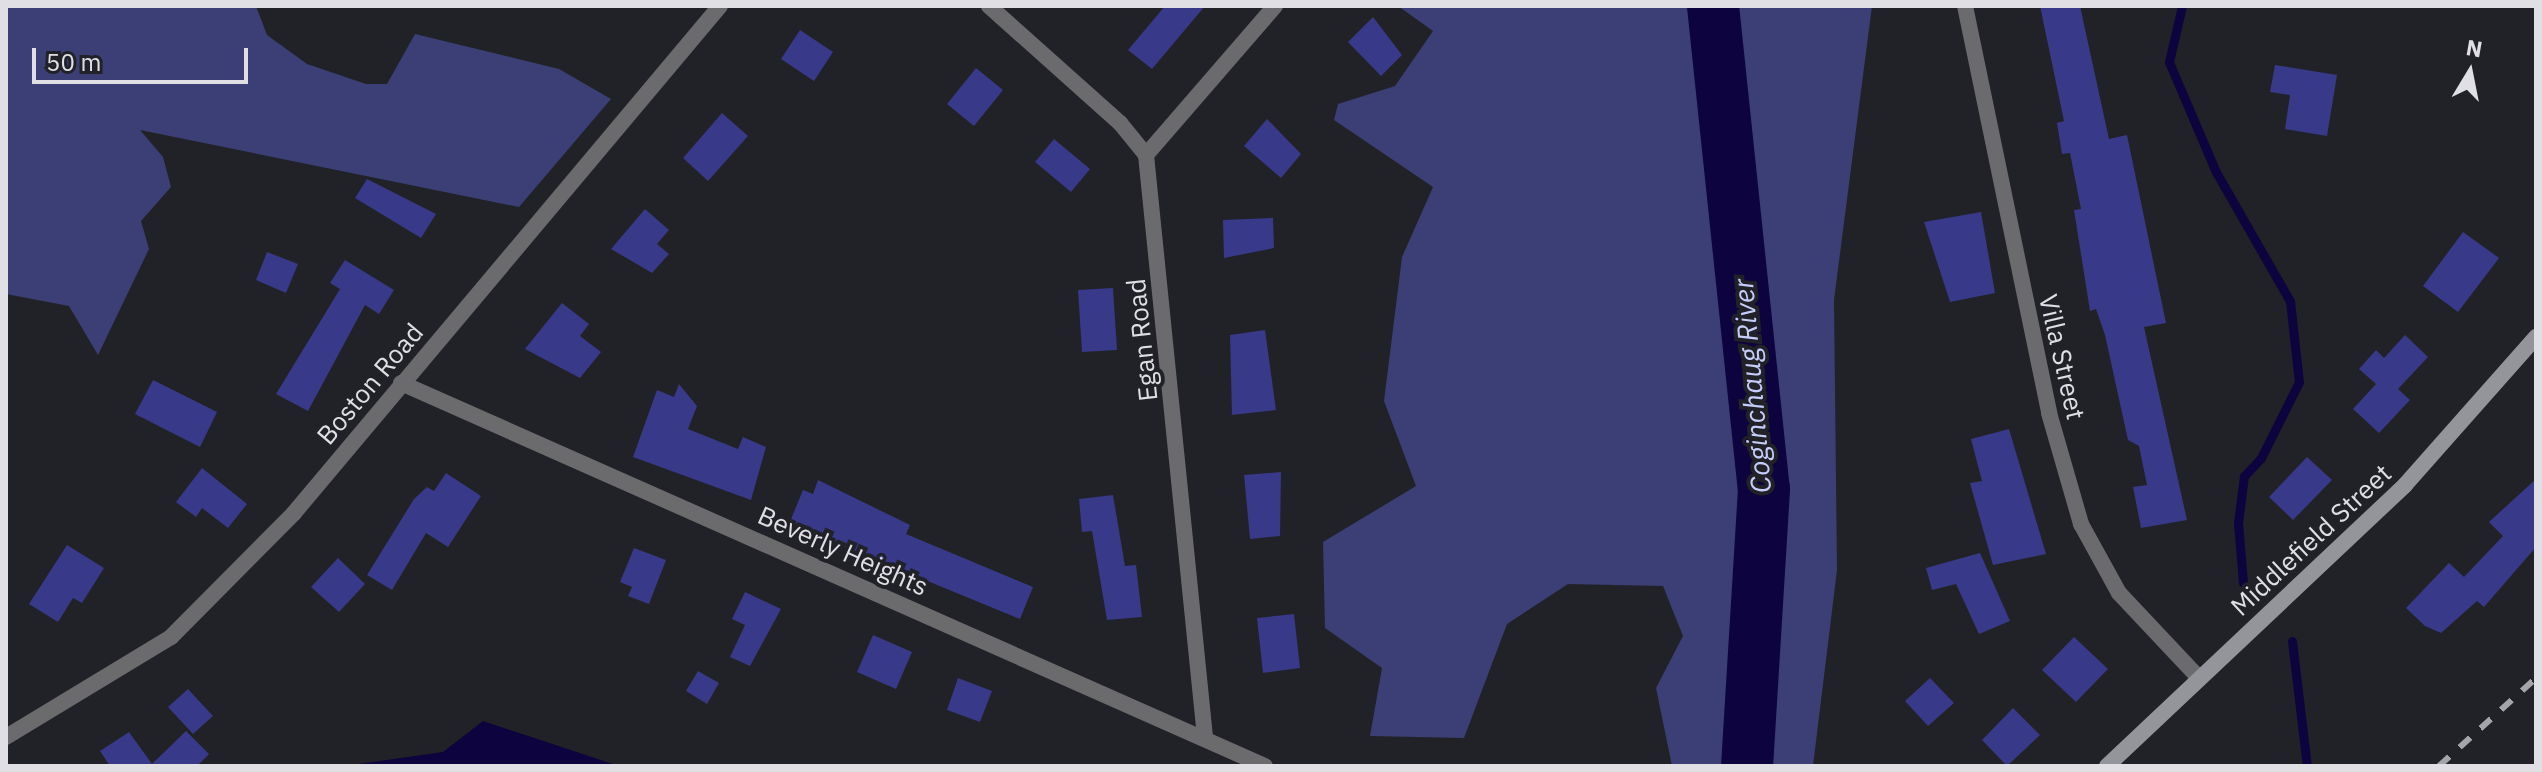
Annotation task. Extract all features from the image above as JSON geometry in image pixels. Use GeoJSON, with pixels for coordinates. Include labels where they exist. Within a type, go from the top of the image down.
{"type":"FeatureCollection","features":[{"type":"Feature","properties":{"kind":"main road","name":"Middlefield Street"},"geometry":{"type":"LineString","coordinates":[[2107,766],[2405,485],[2536,337]]}},
{"type":"Feature","properties":{"kind":"street","name":"Boston Road"},"geometry":{"type":"LineString","coordinates":[[6,737],[171,637],[294,513],[720,6]]}},
{"type":"Feature","properties":{"kind":"street"},"geometry":{"type":"LineString","coordinates":[[989,6],[1120,123],[1146,155],[1275,6]]}},
{"type":"Feature","properties":{"kind":"street","name":"Villa Street"},"geometry":{"type":"LineString","coordinates":[[1965,6],[2049,413],[2081,524],[2119,593],[2199,678]]}},
{"type":"Feature","properties":{"kind":"street","name":"Egan Road"},"geometry":{"type":"LineString","coordinates":[[1146,155],[1205,737]]}},
{"type":"Feature","properties":{"kind":"street","name":"Beverly Heights"},"geometry":{"type":"LineString","coordinates":[[401,383],[1265,766]]}},
{"type":"Feature","properties":{"kind":"shaded area"},"geometry":{"type":"Polygon","coordinates":[[[6,6],[256,6],[267,35],[307,64],[366,84],[387,84],[415,34],[559,69],[611,99],[519,207],[140,130],[163,157],[171,187],[141,221],[149,249],[98,355],[69,306],[6,294],[6,6]]]}},
{"type":"Feature","properties":{"kind":"shaded area"},"geometry":{"type":"Polygon","coordinates":[[[1398,6],[1872,6],[1834,300],[1837,570],[1813,766],[1672,766],[1656,688],[1683,636],[1663,586],[1568,584],[1507,624],[1464,738],[1370,736],[1382,668],[1325,628],[1323,542],[1416,486],[1384,401],[1402,257],[1433,187],[1334,120],[1338,104],[1395,86],[1433,31],[1398,6]]]}},
{"type":"Feature","properties":{"kind":"shaded area"},"geometry":{"type":"Polygon","coordinates":[[[483,721],[619,766],[344,766],[443,752],[483,721]]]}},
{"type":"Feature","properties":{"kind":"building"},"geometry":{"type":"Polygon","coordinates":[[[1165,6],[1205,6],[1152,69],[1128,50],[1165,6]]]}},
{"type":"Feature","properties":{"kind":"building"},"geometry":{"type":"Polygon","coordinates":[[[2040,6],[2080,6],[2109,139],[2127,135],[2166,323],[2144,327],[2187,520],[2141,528],[2133,487],[2147,485],[2139,446],[2128,440],[2105,335],[2096,309],[2090,311],[2074,210],[2081,209],[2070,153],[2062,154],[2057,123],[2064,121],[2040,6]]]}},
{"type":"Feature","properties":{"kind":"building"},"geometry":{"type":"Polygon","coordinates":[[[1373,17],[1402,55],[1381,76],[1348,42],[1373,17]]]}},
{"type":"Feature","properties":{"kind":"building"},"geometry":{"type":"Polygon","coordinates":[[[800,30],[833,52],[814,81],[781,59],[800,30]]]}},
{"type":"Feature","properties":{"kind":"building"},"geometry":{"type":"Polygon","coordinates":[[[2275,65],[2337,75],[2327,136],[2285,129],[2290,95],[2270,92],[2275,65]]]}},
{"type":"Feature","properties":{"kind":"building"},"geometry":{"type":"Polygon","coordinates":[[[976,68],[1003,90],[974,126],[947,104],[976,68]]]}},
{"type":"Feature","properties":{"kind":"building"},"geometry":{"type":"Polygon","coordinates":[[[722,113],[748,136],[708,181],[683,158],[722,113]]]}},
{"type":"Feature","properties":{"kind":"building"},"geometry":{"type":"Polygon","coordinates":[[[1267,119],[1301,154],[1281,178],[1244,146],[1267,119]]]}},
{"type":"Feature","properties":{"kind":"building"},"geometry":{"type":"Polygon","coordinates":[[[1054,139],[1090,169],[1071,192],[1035,162],[1054,139]]]}},
{"type":"Feature","properties":{"kind":"building"},"geometry":{"type":"Polygon","coordinates":[[[367,179],[436,214],[421,238],[355,198],[367,179]]]}},
{"type":"Feature","properties":{"kind":"building"},"geometry":{"type":"Polygon","coordinates":[[[645,209],[669,230],[657,244],[669,254],[652,273],[611,249],[645,209]]]}},
{"type":"Feature","properties":{"kind":"building"},"geometry":{"type":"Polygon","coordinates":[[[1981,212],[1995,293],[1950,302],[1924,222],[1981,212]]]}},
{"type":"Feature","properties":{"kind":"building"},"geometry":{"type":"Polygon","coordinates":[[[1273,218],[1274,248],[1224,258],[1223,220],[1273,218]]]}},
{"type":"Feature","properties":{"kind":"building"},"geometry":{"type":"Polygon","coordinates":[[[2463,232],[2499,258],[2458,312],[2423,286],[2463,232]]]}},
{"type":"Feature","properties":{"kind":"building"},"geometry":{"type":"Polygon","coordinates":[[[267,252],[298,264],[286,293],[256,280],[267,252]]]}},
{"type":"Feature","properties":{"kind":"building"},"geometry":{"type":"Polygon","coordinates":[[[345,260],[394,290],[379,314],[365,305],[308,411],[276,394],[340,289],[330,283],[345,260]]]}},
{"type":"Feature","properties":{"kind":"building"},"geometry":{"type":"Polygon","coordinates":[[[1113,288],[1117,350],[1082,352],[1078,290],[1113,288]]]}},
{"type":"Feature","properties":{"kind":"building"},"geometry":{"type":"Polygon","coordinates":[[[562,303],[589,324],[580,336],[601,352],[580,378],[525,349],[562,303]]]}},
{"type":"Feature","properties":{"kind":"building"},"geometry":{"type":"Polygon","coordinates":[[[1265,330],[1276,410],[1232,415],[1230,335],[1265,330]]]}},
{"type":"Feature","properties":{"kind":"building"},"geometry":{"type":"Polygon","coordinates":[[[2405,335],[2428,357],[2398,389],[2410,400],[2379,433],[2353,409],[2376,384],[2359,369],[2376,350],[2384,358],[2405,335]]]}},
{"type":"Feature","properties":{"kind":"building"},"geometry":{"type":"Polygon","coordinates":[[[153,380],[217,412],[200,447],[135,414],[153,380]]]}},
{"type":"Feature","properties":{"kind":"building"},"geometry":{"type":"Polygon","coordinates":[[[679,384],[697,406],[688,429],[738,449],[743,437],[766,447],[751,500],[633,457],[657,390],[674,397],[679,384]]]}},
{"type":"Feature","properties":{"kind":"building"},"geometry":{"type":"Polygon","coordinates":[[[2009,429],[2046,554],[1993,565],[1970,483],[1982,481],[1971,439],[2009,429]]]}},
{"type":"Feature","properties":{"kind":"building"},"geometry":{"type":"Polygon","coordinates":[[[2307,457],[2332,480],[2293,520],[2269,497],[2307,457]]]}},
{"type":"Feature","properties":{"kind":"building"},"geometry":{"type":"Polygon","coordinates":[[[202,468],[247,504],[228,528],[202,508],[196,517],[176,502],[202,468]]]}},
{"type":"Feature","properties":{"kind":"building"},"geometry":{"type":"Polygon","coordinates":[[[1281,472],[1280,536],[1250,539],[1244,475],[1281,472]]]}},
{"type":"Feature","properties":{"kind":"building"},"geometry":{"type":"Polygon","coordinates":[[[446,473],[481,496],[448,547],[426,533],[392,590],[367,575],[414,499],[427,487],[434,491],[446,473]]]}},
{"type":"Feature","properties":{"kind":"building"},"geometry":{"type":"Polygon","coordinates":[[[2536,479],[2536,547],[2484,607],[2477,601],[2441,633],[2425,626],[2406,608],[2449,563],[2464,577],[2503,536],[2489,522],[2536,479]]]}},
{"type":"Feature","properties":{"kind":"building"},"geometry":{"type":"Polygon","coordinates":[[[818,480],[910,525],[906,534],[1033,587],[1020,619],[789,524],[803,490],[813,494],[818,480]]]}},
{"type":"Feature","properties":{"kind":"building"},"geometry":{"type":"Polygon","coordinates":[[[1113,495],[1125,566],[1136,565],[1142,617],[1107,620],[1092,531],[1082,532],[1079,499],[1113,495]]]}},
{"type":"Feature","properties":{"kind":"building"},"geometry":{"type":"Polygon","coordinates":[[[67,545],[104,568],[82,603],[73,598],[58,622],[29,604],[67,545]]]}},
{"type":"Feature","properties":{"kind":"building"},"geometry":{"type":"Polygon","coordinates":[[[634,548],[666,560],[649,604],[628,596],[632,587],[620,582],[634,548]]]}},
{"type":"Feature","properties":{"kind":"building"},"geometry":{"type":"Polygon","coordinates":[[[1980,553],[2010,621],[1979,634],[1956,584],[1932,590],[1926,568],[1980,553]]]}},
{"type":"Feature","properties":{"kind":"building"},"geometry":{"type":"Polygon","coordinates":[[[338,558],[365,584],[339,612],[311,587],[338,558]]]}},
{"type":"Feature","properties":{"kind":"building"},"geometry":{"type":"Polygon","coordinates":[[[745,592],[781,609],[750,666],[730,657],[745,625],[732,619],[745,592]]]}},
{"type":"Feature","properties":{"kind":"building"},"geometry":{"type":"Polygon","coordinates":[[[1294,614],[1300,668],[1263,673],[1257,618],[1294,614]]]}},
{"type":"Feature","properties":{"kind":"building"},"geometry":{"type":"Polygon","coordinates":[[[873,635],[912,652],[896,689],[857,672],[873,635]]]}},
{"type":"Feature","properties":{"kind":"building"},"geometry":{"type":"Polygon","coordinates":[[[2074,637],[2108,669],[2076,702],[2042,670],[2074,637]]]}},
{"type":"Feature","properties":{"kind":"building"},"geometry":{"type":"Polygon","coordinates":[[[698,671],[719,683],[707,704],[686,691],[698,671]]]}},
{"type":"Feature","properties":{"kind":"building"},"geometry":{"type":"Polygon","coordinates":[[[958,678],[992,691],[980,722],[947,710],[958,678]]]}},
{"type":"Feature","properties":{"kind":"building"},"geometry":{"type":"Polygon","coordinates":[[[1930,678],[1954,703],[1928,726],[1905,701],[1930,678]]]}},
{"type":"Feature","properties":{"kind":"building"},"geometry":{"type":"Polygon","coordinates":[[[188,689],[213,716],[193,734],[168,707],[188,689]]]}},
{"type":"Feature","properties":{"kind":"building"},"geometry":{"type":"Polygon","coordinates":[[[2013,708],[2040,735],[2007,766],[1982,740],[2013,708]]]}},
{"type":"Feature","properties":{"kind":"building"},"geometry":{"type":"Polygon","coordinates":[[[186,731],[209,754],[197,766],[110,766],[100,751],[129,732],[152,764],[186,731]]]}},
{"type":"Feature","properties":{"kind":"waterway","name":"Coginchaug River"},"geometry":{"type":"LineString","coordinates":[[1713,6],[1764,489],[1747,766]]}},
{"type":"Feature","properties":{"kind":"waterway"},"geometry":{"type":"LineString","coordinates":[[2182,6],[2169,62],[2216,172],[2290,301],[2299,382],[2261,458],[2244,476],[2238,523],[2243,583]]}},
{"type":"Feature","properties":{"kind":"waterway"},"geometry":{"type":"LineString","coordinates":[[2292,641],[2307,766]]}},
{"type":"Feature","properties":{"kind":"railway"},"geometry":{"type":"LineString","coordinates":[[2439,766],[2536,678]]}}]}
